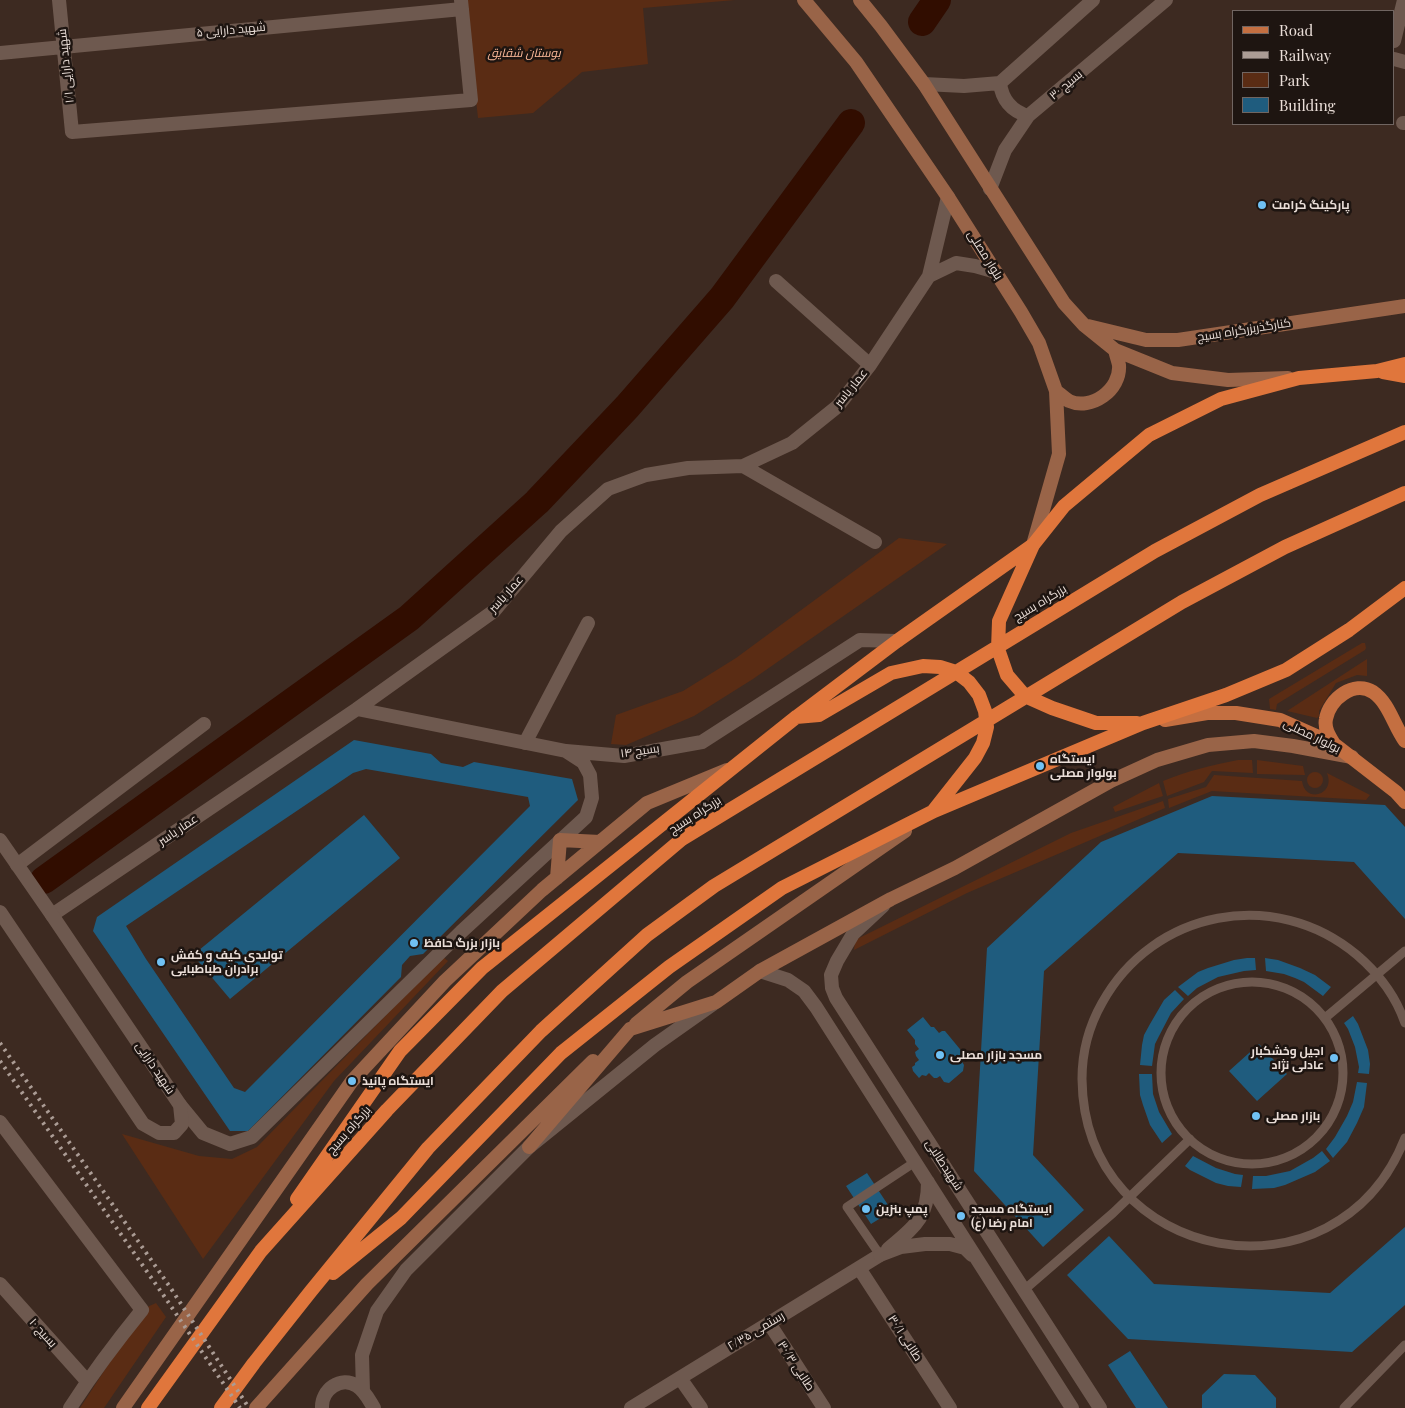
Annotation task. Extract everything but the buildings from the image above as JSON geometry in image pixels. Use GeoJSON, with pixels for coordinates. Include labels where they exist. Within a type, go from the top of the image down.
{"type":"FeatureCollection","features":[{"type":"Feature","properties":{"kind":"highway"},"geometry":{"type":"LineString","coordinates":[[1143,723],[1096,723],[1052,708],[1025,696],[1007,675],[998,649],[999,621],[1033,546],[1064,506],[1149,435],[1221,399],[1299,378],[1377,371],[1405,364]]}},
{"type":"Feature","properties":{"kind":"highway"},"geometry":{"type":"LineString","coordinates":[[1377,371],[1405,376]]}},
{"type":"Feature","properties":{"kind":"highway","name":"بزرگراه بسیج"},"geometry":{"type":"LineString","coordinates":[[148,1408],[262,1251],[386,1110],[502,991],[682,840],[1155,551],[1260,495],[1405,432]]}},
{"type":"Feature","properties":{"kind":"highway"},"geometry":{"type":"LineString","coordinates":[[221,1408],[311,1291],[428,1148],[541,1032],[647,935],[714,886],[1182,602],[1285,547],[1405,493]]}},
{"type":"Feature","properties":{"kind":"highway"},"geometry":{"type":"LineString","coordinates":[[262,1251],[400,1051],[482,968],[795,718],[897,641],[1033,546]]}},
{"type":"Feature","properties":{"kind":"highway"},"geometry":{"type":"LineString","coordinates":[[311,1291],[402,1218],[561,1053],[669,966],[782,888],[934,811],[1143,723],[1226,695],[1286,670],[1349,630],[1405,588]]}},
{"type":"Feature","properties":{"kind":"highway"},"geometry":{"type":"LineString","coordinates":[[795,718],[819,715],[891,673],[923,666],[940,667],[956,672],[969,682],[979,695],[985,711],[986,727],[983,743],[975,758],[934,811]]}},
{"type":"Feature","properties":{"kind":"main road","name":"بلوار مصلی"},"geometry":{"type":"LineString","coordinates":[[804,0],[856,62],[948,197],[1039,343],[1056,391],[1059,454],[1033,546]]}},
{"type":"Feature","properties":{"kind":"main road"},"geometry":{"type":"LineString","coordinates":[[860,0],[924,84],[1064,303],[1084,325],[1114,350],[1172,373],[1228,380],[1299,378]]}},
{"type":"Feature","properties":{"kind":"main road","name":"کنارگذربزرگراه بسیج"},"geometry":{"type":"LineString","coordinates":[[1084,325],[1146,340],[1178,340],[1405,306]]}},
{"type":"Feature","properties":{"kind":"main road"},"geometry":{"type":"LineString","coordinates":[[1056,391],[1070,401],[1087,403],[1104,397],[1115,384],[1119,367],[1114,350]]}},
{"type":"Feature","properties":{"kind":"main road"},"geometry":{"type":"LineString","coordinates":[[1334,744],[1327,733],[1326,718],[1333,701],[1344,692],[1358,689],[1372,691],[1382,700],[1405,741]]}},
{"type":"Feature","properties":{"kind":"main road","name":"بولوار مصلی"},"geometry":{"type":"LineString","coordinates":[[1143,723],[1207,713],[1236,713],[1280,720],[1334,744],[1396,792],[1405,802]]}},
{"type":"Feature","properties":{"kind":"main road"},"geometry":{"type":"LineString","coordinates":[[529,1147],[630,1029],[716,1002],[760,971],[891,899],[955,868],[1111,781],[1157,760],[1208,745],[1254,741],[1352,757]]}},
{"type":"Feature","properties":{"kind":"main road"},"geometry":{"type":"LineString","coordinates":[[123,1408],[352,1081],[445,981],[542,890],[646,803],[733,767]]}},
{"type":"Feature","properties":{"kind":"main road"},"geometry":{"type":"LineString","coordinates":[[256,1408],[367,1284],[575,1078],[630,1029],[687,982],[934,811]]}},
{"type":"Feature","properties":{"kind":"main road"},"geometry":{"type":"LineString","coordinates":[[557,878],[560,840],[600,842]]}},
{"type":"Feature","properties":{"kind":"street","name":"شهید دارایی ۱/۱"},"geometry":{"type":"LineString","coordinates":[[59,0],[72,132],[471,100],[462,4]]}},
{"type":"Feature","properties":{"kind":"street","name":"بسیج ۳۰"},"geometry":{"type":"LineString","coordinates":[[990,189],[1005,150],[1028,116],[1166,0]]}},
{"type":"Feature","properties":{"kind":"street"},"geometry":{"type":"LineString","coordinates":[[1395,37],[1404,0]]}},
{"type":"Feature","properties":{"kind":"street"},"geometry":{"type":"LineString","coordinates":[[924,84],[964,86],[1000,83],[1086,2]]}},
{"type":"Feature","properties":{"kind":"street","name":"شهید دارایی ۵"},"geometry":{"type":"LineString","coordinates":[[0,53],[462,4]]}},
{"type":"Feature","properties":{"kind":"street"},"geometry":{"type":"LineString","coordinates":[[1000,83],[1003,96],[1007,102],[1020,114],[1028,116]]}},
{"type":"Feature","properties":{"kind":"street"},"geometry":{"type":"LineString","coordinates":[[929,276],[948,197]]}},
{"type":"Feature","properties":{"kind":"street"},"geometry":{"type":"LineString","coordinates":[[929,276],[956,263],[996,272]]}},
{"type":"Feature","properties":{"kind":"street","name":"عمار یاسر"},"geometry":{"type":"LineString","coordinates":[[52,915],[357,709],[494,611],[561,531],[608,489],[646,475],[688,468],[743,466],[792,443],[838,406],[870,365],[929,276]]}},
{"type":"Feature","properties":{"kind":"street"},"geometry":{"type":"LineString","coordinates":[[776,281],[870,365]]}},
{"type":"Feature","properties":{"kind":"street"},"geometry":{"type":"LineString","coordinates":[[743,466],[875,542]]}},
{"type":"Feature","properties":{"kind":"street"},"geometry":{"type":"LineString","coordinates":[[525,743],[588,623]]}},
{"type":"Feature","properties":{"kind":"street","name":"بسیج ۱۴"},"geometry":{"type":"LineString","coordinates":[[357,709],[566,751],[624,756],[702,742],[860,640],[897,641]]}},
{"type":"Feature","properties":{"kind":"street"},"geometry":{"type":"LineString","coordinates":[[17,865],[204,724]]}},
{"type":"Feature","properties":{"kind":"street"},"geometry":{"type":"LineString","coordinates":[[180,1105],[203,1133],[230,1144],[252,1137],[461,932],[586,817],[592,798],[590,775],[583,762],[566,751]]}},
{"type":"Feature","properties":{"kind":"street","name":"شهید دارایی"},"geometry":{"type":"LineString","coordinates":[[0,840],[180,1105],[182,1124],[174,1133],[160,1133],[143,1124],[0,912]]}},
{"type":"Feature","properties":{"kind":"street"},"geometry":{"type":"LineString","coordinates":[[836,998],[832,988],[832,975],[837,961],[853,934],[891,899]]}},
{"type":"Feature","properties":{"kind":"street","name":"شهیدطالبی"},"geometry":{"type":"LineString","coordinates":[[760,971],[788,980],[804,991],[816,1007],[1072,1408]]}},
{"type":"Feature","properties":{"kind":"street"},"geometry":{"type":"LineString","coordinates":[[816,1007],[816,1000],[819,995],[825,992],[831,993],[836,998]]}},
{"type":"Feature","properties":{"kind":"street","name":"شهیدطالبی"},"geometry":{"type":"LineString","coordinates":[[836,998],[1100,1408]]}},
{"type":"Feature","properties":{"kind":"street"},"geometry":{"type":"LineString","coordinates":[[363,1391],[362,1355],[377,1310],[406,1270],[529,1147],[655,1045],[716,1002]]}},
{"type":"Feature","properties":{"kind":"street"},"geometry":{"type":"LineString","coordinates":[[0,1122],[142,1310],[122,1334],[70,1408]]}},
{"type":"Feature","properties":{"kind":"street"},"geometry":{"type":"LineString","coordinates":[[880,1255],[915,1227],[928,1198],[928,1182]]}},
{"type":"Feature","properties":{"kind":"street"},"geometry":{"type":"LineString","coordinates":[[880,1255],[901,1247],[925,1244],[950,1244],[965,1248],[979,1263]]}},
{"type":"Feature","properties":{"kind":"street","name":"رستمی ۲/۳۵"},"geometry":{"type":"LineString","coordinates":[[631,1408],[880,1255]]}},
{"type":"Feature","properties":{"kind":"street","name":"طالبی ۳۰/۱"},"geometry":{"type":"LineString","coordinates":[[859,1268],[950,1408]]}},
{"type":"Feature","properties":{"kind":"street","name":"بسیج ۱۰"},"geometry":{"type":"LineString","coordinates":[[0,1284],[87,1382]]}},
{"type":"Feature","properties":{"kind":"street"},"geometry":{"type":"LineString","coordinates":[[1005,1304],[1024,1290]]}},
{"type":"Feature","properties":{"kind":"street","name":"طالبی ۳۰/۳"},"geometry":{"type":"LineString","coordinates":[[769,1323],[824,1408]]}},
{"type":"Feature","properties":{"kind":"street"},"geometry":{"type":"LineString","coordinates":[[680,1378],[701,1408]]}},
{"type":"Feature","properties":{"kind":"street"},"geometry":{"type":"LineString","coordinates":[[322,1408],[325,1394],[330,1387],[338,1383],[348,1382],[356,1385],[363,1391],[374,1408]]}},
{"type":"Feature","properties":{"kind":"lane"},"geometry":{"type":"LineString","coordinates":[[1405,1023],[1394,998],[1366,963],[1349,948],[1330,936],[1309,926],[1265,916],[1242,915],[1219,918],[1197,923],[1156,943],[1122,973],[1098,1011],[1084,1054],[1082,1076],[1087,1122],[1104,1164],[1117,1182],[1149,1214],[1189,1236],[1210,1243],[1256,1247],[1300,1239],[1322,1230],[1341,1219],[1375,1189],[1389,1171],[1405,1138]]}},
{"type":"Feature","properties":{"kind":"lane"},"geometry":{"type":"LineString","coordinates":[[1325,1018],[1405,951]]}},
{"type":"Feature","properties":{"kind":"lane"},"geometry":{"type":"LineString","coordinates":[[1241,982],[1270,983],[1298,994],[1322,1013],[1337,1038],[1344,1068],[1341,1097],[1329,1124],[1308,1146],[1281,1160],[1251,1165],[1221,1159],[1194,1144],[1190,1139],[1174,1121],[1163,1093],[1161,1063],[1170,1034],[1187,1009],[1212,991],[1241,982]]}},
{"type":"Feature","properties":{"kind":"lane"},"geometry":{"type":"LineString","coordinates":[[1024,1290],[1071,1251],[1190,1139]]}},
{"type":"Feature","properties":{"kind":"lane"},"geometry":{"type":"LineString","coordinates":[[880,1255],[847,1207],[914,1162]]}},
{"type":"Feature","properties":{"kind":"lane"},"geometry":{"type":"LineString","coordinates":[[1344,1408],[1405,1345]]}},
{"type":"Feature","properties":{"kind":"green space","name":"بوستان شقایق"},"geometry":{"type":"Polygon","coordinates":[[[465,0],[735,0],[643,8],[648,64],[582,72],[533,113],[478,118],[465,0]]]}},
{"type":"Feature","properties":{"kind":"green space"},"geometry":{"type":"Polygon","coordinates":[[[899,538],[947,544],[753,679],[694,716],[626,745],[611,744],[616,715],[683,691],[736,658],[899,538]]]}},
{"type":"Feature","properties":{"kind":"green space"},"geometry":{"type":"Polygon","coordinates":[[[1362,643],[1365,643],[1365,650],[1277,704],[1276,710],[1270,709],[1269,699],[1362,643]]]}},
{"type":"Feature","properties":{"kind":"green space"},"geometry":{"type":"Polygon","coordinates":[[[1367,659],[1367,676],[1357,675],[1336,683],[1319,711],[1317,718],[1287,711],[1367,659]]]}},
{"type":"Feature","properties":{"kind":"green space"},"geometry":{"type":"Polygon","coordinates":[[[1238,760],[1252,760],[1253,773],[1212,771],[1204,782],[1167,796],[1163,781],[1181,774],[1238,760]]]}},
{"type":"Feature","properties":{"kind":"green space"},"geometry":{"type":"Polygon","coordinates":[[[1257,760],[1303,766],[1305,775],[1257,774],[1257,760]]]}},
{"type":"Feature","properties":{"kind":"green space"},"geometry":{"type":"Polygon","coordinates":[[[1315,772],[1321,774],[1323,780],[1321,786],[1315,788],[1309,786],[1307,780],[1309,774],[1315,772]]]}},
{"type":"Feature","properties":{"kind":"green space"},"geometry":{"type":"Polygon","coordinates":[[[1327,773],[1370,795],[1366,800],[1212,791],[1169,808],[1168,799],[1206,787],[1214,775],[1302,781],[1308,793],[1319,794],[1327,787],[1329,781],[1327,773]]]}},
{"type":"Feature","properties":{"kind":"green space"},"geometry":{"type":"Polygon","coordinates":[[[1159,783],[1163,796],[1115,812],[1113,807],[1159,783]]]}},
{"type":"Feature","properties":{"kind":"green space"},"geometry":{"type":"Polygon","coordinates":[[[1163,801],[1165,808],[967,893],[854,950],[855,940],[1071,833],[1163,801]]]}},
{"type":"Feature","properties":{"kind":"green space"},"geometry":{"type":"Polygon","coordinates":[[[443,957],[448,961],[334,1081],[203,1259],[122,1134],[199,1156],[232,1159],[257,1147],[443,957]]]}},
{"type":"Feature","properties":{"kind":"green space"},"geometry":{"type":"Polygon","coordinates":[[[156,1303],[166,1317],[104,1408],[80,1408],[145,1308],[156,1303]]]}},
{"type":"Feature","properties":{"kind":"waterway"},"geometry":{"type":"LineString","coordinates":[[922,22],[937,0]]}},
{"type":"Feature","properties":{"kind":"waterway"},"geometry":{"type":"LineString","coordinates":[[44,880],[409,618],[537,502],[627,407],[722,298],[851,123]]}},
{"type":"Feature","properties":{"kind":"railway"},"geometry":{"type":"LineString","coordinates":[[0,1043],[170,1287],[249,1408]]}},
{"type":"Feature","properties":{"kind":"railway"},"geometry":{"type":"LineString","coordinates":[[0,1061],[240,1408]]}},
{"type":"Feature","properties":{"kind":"place","name":"پارکینگ کرامت"},"geometry":{"type":"Point","coordinates":[1262,205]}},
{"type":"Feature","properties":{"kind":"place","name":"ایستگاه بولوار مصلی"},"geometry":{"type":"Point","coordinates":[1040,766]}},
{"type":"Feature","properties":{"kind":"place","name":"بازار بزرگ حافظ"},"geometry":{"type":"Point","coordinates":[414,943]}},
{"type":"Feature","properties":{"kind":"place","name":"تولیدی کیف و کفش برادران طباطبایی"},"geometry":{"type":"Point","coordinates":[161,962]}},
{"type":"Feature","properties":{"kind":"place","name":"مسجد بازار مصلی"},"geometry":{"type":"Point","coordinates":[940,1055]}},
{"type":"Feature","properties":{"kind":"place","name":"اجیل وخشکبار عادلی نژاد"},"geometry":{"type":"Point","coordinates":[1334,1058]}},
{"type":"Feature","properties":{"kind":"place","name":"ایستگاه پانیذ"},"geometry":{"type":"Point","coordinates":[352,1081]}},
{"type":"Feature","properties":{"kind":"place","name":"بازار مصلى"},"geometry":{"type":"Point","coordinates":[1256,1116]}},
{"type":"Feature","properties":{"kind":"place","name":"پمپ بنزین"},"geometry":{"type":"Point","coordinates":[866,1209]}},
{"type":"Feature","properties":{"kind":"place","name":"ایستگاه مسجد امام رضا (ع)"},"geometry":{"type":"Point","coordinates":[961,1216]}}]}
